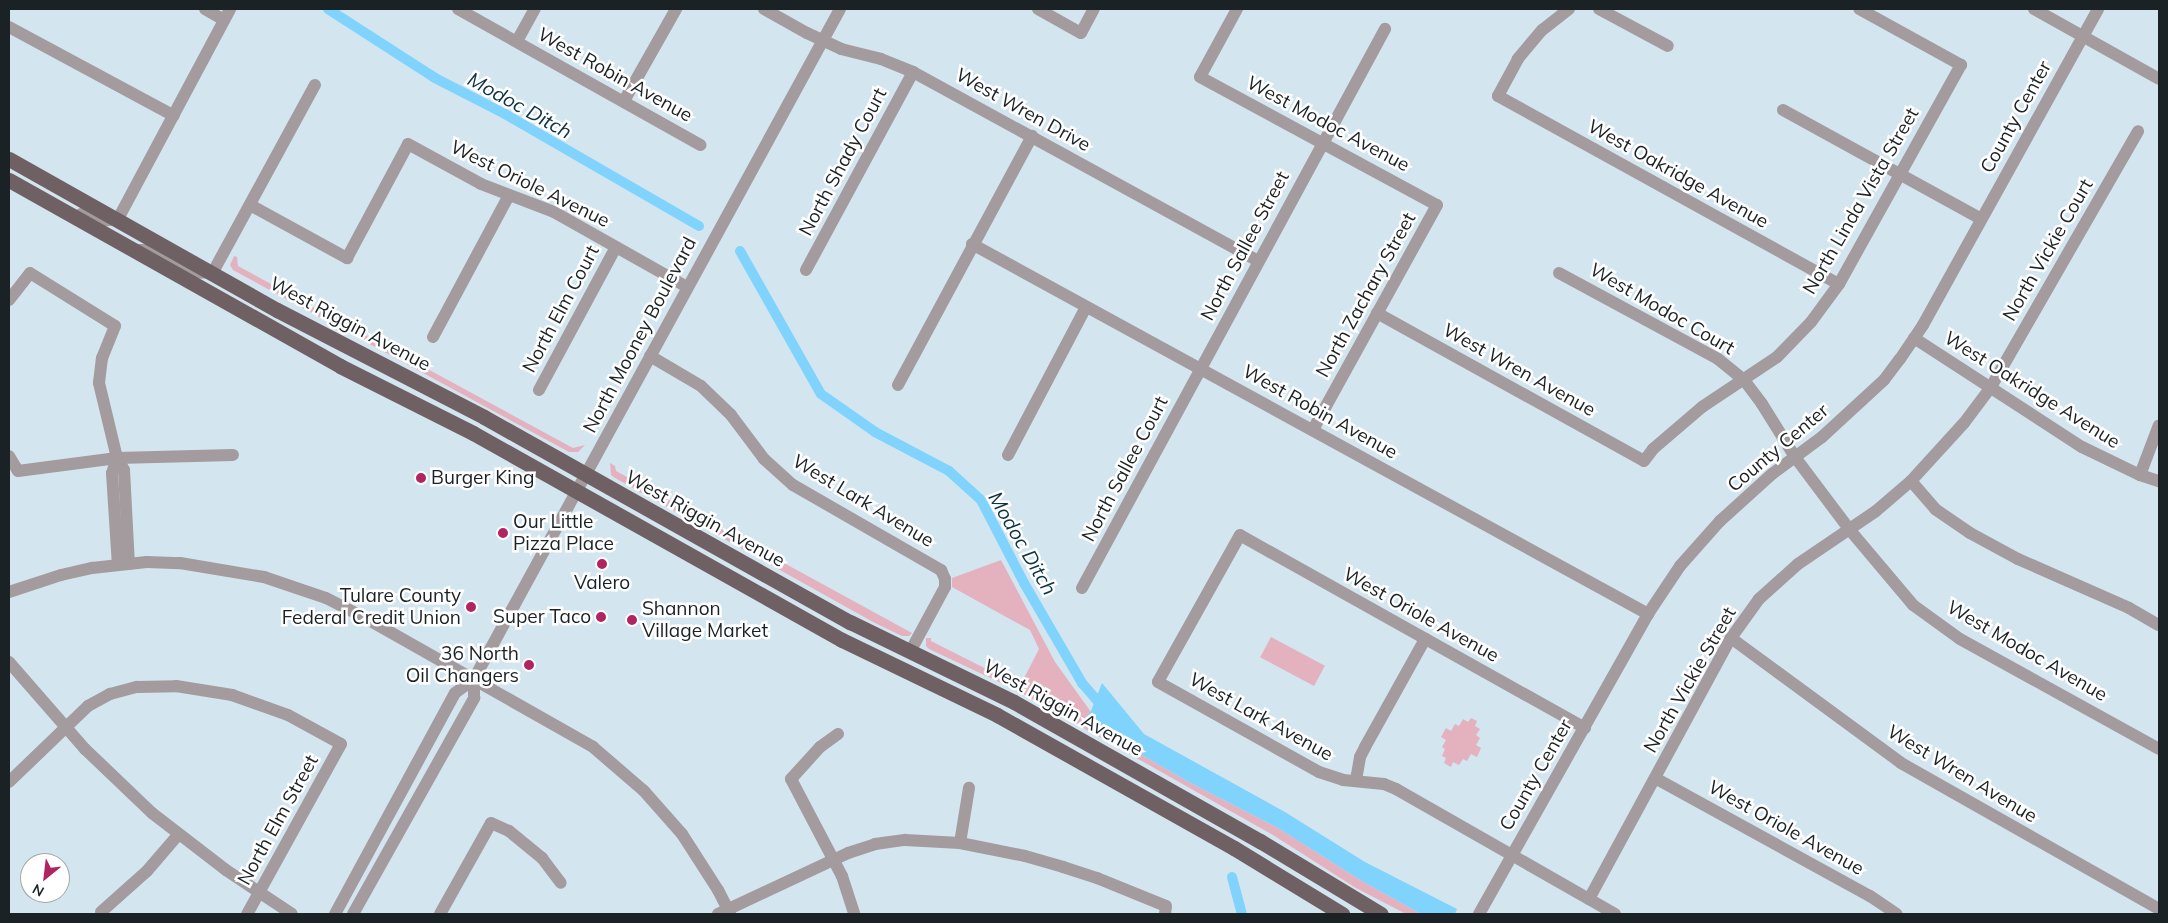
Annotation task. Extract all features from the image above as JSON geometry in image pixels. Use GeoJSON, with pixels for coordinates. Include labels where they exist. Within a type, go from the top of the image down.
{"type":"FeatureCollection","features":[{"type":"Feature","properties":{"kind":"main road","name":"West Riggin Avenue"},"geometry":{"type":"LineString","coordinates":[[9,159],[213,272],[277,310],[484,417],[850,622],[1023,708],[1260,841],[1381,914]]}},
{"type":"Feature","properties":{"kind":"main road","name":"West Riggin Avenue"},"geometry":{"type":"LineString","coordinates":[[9,180],[340,366],[473,433],[842,640],[1005,720],[1234,848],[1342,914]]}},
{"type":"Feature","properties":{"kind":"main road"},"geometry":{"type":"LineString","coordinates":[[221,299],[223,295],[228,294],[267,311],[277,310]]}},
{"type":"Feature","properties":{"kind":"street"},"geometry":{"type":"LineString","coordinates":[[42,199],[57,201],[90,220],[118,219],[227,14],[205,9]]}},
{"type":"Feature","properties":{"kind":"street","name":"West Robin Avenue"},"geometry":{"type":"LineString","coordinates":[[458,9],[700,145]]}},
{"type":"Feature","properties":{"kind":"street"},"geometry":{"type":"LineString","coordinates":[[517,41],[535,9]]}},
{"type":"Feature","properties":{"kind":"street"},"geometry":{"type":"LineString","coordinates":[[624,101],[676,9]]}},
{"type":"Feature","properties":{"kind":"street","name":"West Wren Drive"},"geometry":{"type":"LineString","coordinates":[[764,9],[822,41],[913,72],[1258,261]]}},
{"type":"Feature","properties":{"kind":"street","name":"North Mooney Boulevard"},"geometry":{"type":"LineString","coordinates":[[335,914],[455,693],[474,679],[840,9]]}},
{"type":"Feature","properties":{"kind":"street"},"geometry":{"type":"LineString","coordinates":[[1038,9],[1081,33],[1094,9]]}},
{"type":"Feature","properties":{"kind":"street","name":"West Modoc Avenue"},"geometry":{"type":"LineString","coordinates":[[1237,9],[1200,76],[1437,205]]}},
{"type":"Feature","properties":{"kind":"street","name":"West Oakridge Avenue"},"geometry":{"type":"LineString","coordinates":[[1569,9],[1542,30],[1518,59],[1498,96],[1839,284]]}},
{"type":"Feature","properties":{"kind":"street"},"geometry":{"type":"LineString","coordinates":[[1599,9],[1668,46]]}},
{"type":"Feature","properties":{"kind":"street","name":"North Linda Vista Street"},"geometry":{"type":"LineString","coordinates":[[1644,461],[1653,449],[1702,407],[1777,357],[1810,322],[1839,284],[1961,65],[1859,9]]}},
{"type":"Feature","properties":{"kind":"street"},"geometry":{"type":"LineString","coordinates":[[2034,9],[2159,79]]}},
{"type":"Feature","properties":{"kind":"street","name":"County Center"},"geometry":{"type":"LineString","coordinates":[[1479,914],[1648,614],[1680,566],[1720,521],[1772,474],[1822,437],[1884,380],[1914,338],[2098,9]]}},
{"type":"Feature","properties":{"kind":"street"},"geometry":{"type":"LineString","coordinates":[[9,27],[174,116]]}},
{"type":"Feature","properties":{"kind":"street"},"geometry":{"type":"LineString","coordinates":[[1322,142],[1385,29]]}},
{"type":"Feature","properties":{"kind":"street","name":"North Shady Court"},"geometry":{"type":"LineString","coordinates":[[806,270],[913,72]]}},
{"type":"Feature","properties":{"kind":"street"},"geometry":{"type":"LineString","coordinates":[[135,250],[144,250],[163,255],[195,272],[213,272],[315,85]]}},
{"type":"Feature","properties":{"kind":"street"},"geometry":{"type":"LineString","coordinates":[[1783,110],[1980,220]]}},
{"type":"Feature","properties":{"kind":"street","name":"North Vickie Court"},"geometry":{"type":"LineString","coordinates":[[1992,388],[2138,131]]}},
{"type":"Feature","properties":{"kind":"street"},"geometry":{"type":"LineString","coordinates":[[898,385],[972,244],[1032,136]]}},
{"type":"Feature","properties":{"kind":"street","name":"North Sallee Street"},"geometry":{"type":"LineString","coordinates":[[1201,369],[1322,142]]}},
{"type":"Feature","properties":{"kind":"street","name":"West Oriole Avenue"},"geometry":{"type":"LineString","coordinates":[[250,205],[347,258],[408,144],[481,184],[554,212],[687,287]]}},
{"type":"Feature","properties":{"kind":"street"},"geometry":{"type":"LineString","coordinates":[[433,337],[509,195]]}},
{"type":"Feature","properties":{"kind":"street","name":"North Zachary Street"},"geometry":{"type":"LineString","coordinates":[[1313,430],[1437,205]]}},
{"type":"Feature","properties":{"kind":"street","name":"West Robin Avenue"},"geometry":{"type":"LineString","coordinates":[[972,244],[1648,614]]}},
{"type":"Feature","properties":{"kind":"street","name":"North Elm Court"},"geometry":{"type":"LineString","coordinates":[[539,390],[616,246]]}},
{"type":"Feature","properties":{"kind":"street","name":"West Modoc Court"},"geometry":{"type":"LineString","coordinates":[[1559,272],[1718,359],[1744,380]]}},
{"type":"Feature","properties":{"kind":"street"},"geometry":{"type":"LineString","coordinates":[[9,300],[30,273],[115,326],[104,352],[99,376],[101,395],[117,458],[112,473],[124,564]]}},
{"type":"Feature","properties":{"kind":"street"},"geometry":{"type":"LineString","coordinates":[[1008,455],[1086,307]]}},
{"type":"Feature","properties":{"kind":"street","name":"West Wren Avenue"},"geometry":{"type":"LineString","coordinates":[[1377,313],[1644,461]]}},
{"type":"Feature","properties":{"kind":"street","name":"West Oakridge Avenue"},"geometry":{"type":"LineString","coordinates":[[1914,338],[2082,447],[2140,475],[2159,481]]}},
{"type":"Feature","properties":{"kind":"street","name":"West Lark Avenue"},"geometry":{"type":"LineString","coordinates":[[650,356],[701,386],[731,415],[764,459],[793,485],[941,570],[945,578],[945,587],[910,652]]}},
{"type":"Feature","properties":{"kind":"street","name":"North Sallee Court"},"geometry":{"type":"LineString","coordinates":[[1082,588],[1201,369]]}},
{"type":"Feature","properties":{"kind":"street","name":"West Modoc Avenue"},"geometry":{"type":"LineString","coordinates":[[1744,380],[1762,404],[1795,457],[1849,529],[1913,604],[1960,638],[2159,748]]}},
{"type":"Feature","properties":{"kind":"street","name":"North Vickie Street"},"geometry":{"type":"LineString","coordinates":[[1589,899],[1731,638],[1759,600],[1798,564],[1876,511],[1912,480],[1964,424],[1992,388]]}},
{"type":"Feature","properties":{"kind":"street"},"geometry":{"type":"LineString","coordinates":[[2140,475],[2159,424]]}},
{"type":"Feature","properties":{"kind":"street"},"geometry":{"type":"LineString","coordinates":[[9,456],[18,471],[117,458],[233,455]]}},
{"type":"Feature","properties":{"kind":"street"},"geometry":{"type":"LineString","coordinates":[[1912,480],[1935,508],[1970,533],[2018,559],[2129,608],[2159,625]]}},
{"type":"Feature","properties":{"kind":"street","name":"West Oriole Avenue"},"geometry":{"type":"LineString","coordinates":[[1158,682],[1240,535],[1585,728]]}},
{"type":"Feature","properties":{"kind":"street"},"geometry":{"type":"LineString","coordinates":[[9,592],[61,575],[124,564],[180,563],[264,576],[326,598],[360,615],[594,747],[644,791],[682,834],[718,890],[725,913],[833,860],[875,844],[905,840],[960,843],[1063,867],[1098,878],[1165,910]]}},
{"type":"Feature","properties":{"kind":"street","name":"West Wren Avenue"},"geometry":{"type":"LineString","coordinates":[[1731,638],[1900,763],[2159,909]]}},
{"type":"Feature","properties":{"kind":"street"},"geometry":{"type":"LineString","coordinates":[[1356,780],[1360,757],[1425,639]]}},
{"type":"Feature","properties":{"kind":"street"},"geometry":{"type":"LineString","coordinates":[[9,662],[64,728],[106,770],[178,834],[259,893],[292,914]]}},
{"type":"Feature","properties":{"kind":"street","name":"North Mooney Boulevard"},"geometry":{"type":"LineString","coordinates":[[353,914],[474,698],[474,679]]}},
{"type":"Feature","properties":{"kind":"street","name":"West Lark Avenue"},"geometry":{"type":"LineString","coordinates":[[1158,682],[1319,772],[1344,780],[1384,784],[1396,789],[1615,914]]}},
{"type":"Feature","properties":{"kind":"street","name":"North Elm Street"},"geometry":{"type":"LineString","coordinates":[[64,728],[88,706],[110,694],[138,687],[176,686],[232,695],[259,703],[288,715],[341,744],[247,914]]}},
{"type":"Feature","properties":{"kind":"street"},"geometry":{"type":"LineString","coordinates":[[9,782],[64,728]]}},
{"type":"Feature","properties":{"kind":"street"},"geometry":{"type":"LineString","coordinates":[[838,734],[820,747],[791,778],[842,876],[854,914]]}},
{"type":"Feature","properties":{"kind":"street","name":"West Oriole Avenue"},"geometry":{"type":"LineString","coordinates":[[1655,778],[1870,896],[1897,914]]}},
{"type":"Feature","properties":{"kind":"street"},"geometry":{"type":"LineString","coordinates":[[960,843],[969,788]]}},
{"type":"Feature","properties":{"kind":"street"},"geometry":{"type":"LineString","coordinates":[[440,914],[491,823],[509,831],[542,858],[561,883]]}},
{"type":"Feature","properties":{"kind":"street"},"geometry":{"type":"LineString","coordinates":[[100,912],[147,870],[178,834]]}},
{"type":"Feature","properties":{"kind":"shaded area"},"geometry":{"type":"Polygon","coordinates":[[[234,256],[237,257],[238,266],[573,448],[585,445],[578,452],[569,452],[233,270],[230,265],[234,256]]]}},
{"type":"Feature","properties":{"kind":"shaded area"},"geometry":{"type":"Polygon","coordinates":[[[610,463],[615,466],[616,471],[912,633],[909,636],[902,636],[873,622],[615,478],[611,475],[610,463]]]}},
{"type":"Feature","properties":{"kind":"shaded area"},"geometry":{"type":"Polygon","coordinates":[[[1001,560],[1055,662],[1091,712],[1083,721],[1187,781],[1278,828],[1360,880],[1421,914],[1406,914],[1356,888],[1273,835],[1016,690],[929,649],[926,646],[926,638],[931,638],[931,641],[1020,686],[1039,649],[1030,630],[952,587],[952,578],[1001,560]]]}},
{"type":"Feature","properties":{"kind":"shaded area"},"geometry":{"type":"Polygon","coordinates":[[[1271,637],[1325,666],[1314,686],[1260,657],[1271,637]]]}},
{"type":"Feature","properties":{"kind":"shaded area"},"geometry":{"type":"Polygon","coordinates":[[[1471,718],[1477,721],[1475,726],[1480,729],[1476,735],[1480,738],[1476,745],[1481,748],[1477,757],[1471,754],[1467,761],[1463,759],[1459,765],[1453,762],[1451,767],[1444,763],[1446,758],[1442,756],[1445,749],[1442,747],[1446,740],[1441,737],[1446,728],[1451,731],[1455,724],[1459,726],[1463,719],[1468,722],[1471,718]]]}},
{"type":"Feature","properties":{"kind":"water"},"geometry":{"type":"Polygon","coordinates":[[[1102,683],[1144,734],[1285,812],[1365,862],[1457,909],[1455,914],[1421,914],[1360,880],[1278,828],[1187,781],[1083,721],[1091,711],[1102,683]]]}},
{"type":"Feature","properties":{"kind":"waterway","name":"Modoc Ditch"},"geometry":{"type":"LineString","coordinates":[[328,9],[435,78],[505,114],[699,226]]}},
{"type":"Feature","properties":{"kind":"waterway","name":"Modoc Ditch"},"geometry":{"type":"LineString","coordinates":[[740,251],[821,394],[875,432],[949,471],[981,500],[1024,583],[1082,683],[1104,708]]}},
{"type":"Feature","properties":{"kind":"waterway"},"geometry":{"type":"LineString","coordinates":[[1232,877],[1242,914]]}},
{"type":"Feature","properties":{"kind":"place","name":"Burger King"},"geometry":{"type":"Point","coordinates":[421,478]}},
{"type":"Feature","properties":{"kind":"place","name":"Our Little Pizza Place"},"geometry":{"type":"Point","coordinates":[503,533]}},
{"type":"Feature","properties":{"kind":"place","name":"Valero"},"geometry":{"type":"Point","coordinates":[602,564]}},
{"type":"Feature","properties":{"kind":"place","name":"Tulare County Federal Credit Union"},"geometry":{"type":"Point","coordinates":[471,607]}},
{"type":"Feature","properties":{"kind":"place","name":"Super Taco"},"geometry":{"type":"Point","coordinates":[601,617]}},
{"type":"Feature","properties":{"kind":"place","name":"Shannon Village Market"},"geometry":{"type":"Point","coordinates":[632,620]}},
{"type":"Feature","properties":{"kind":"place","name":"36 North Oil Changers"},"geometry":{"type":"Point","coordinates":[529,665]}}]}
